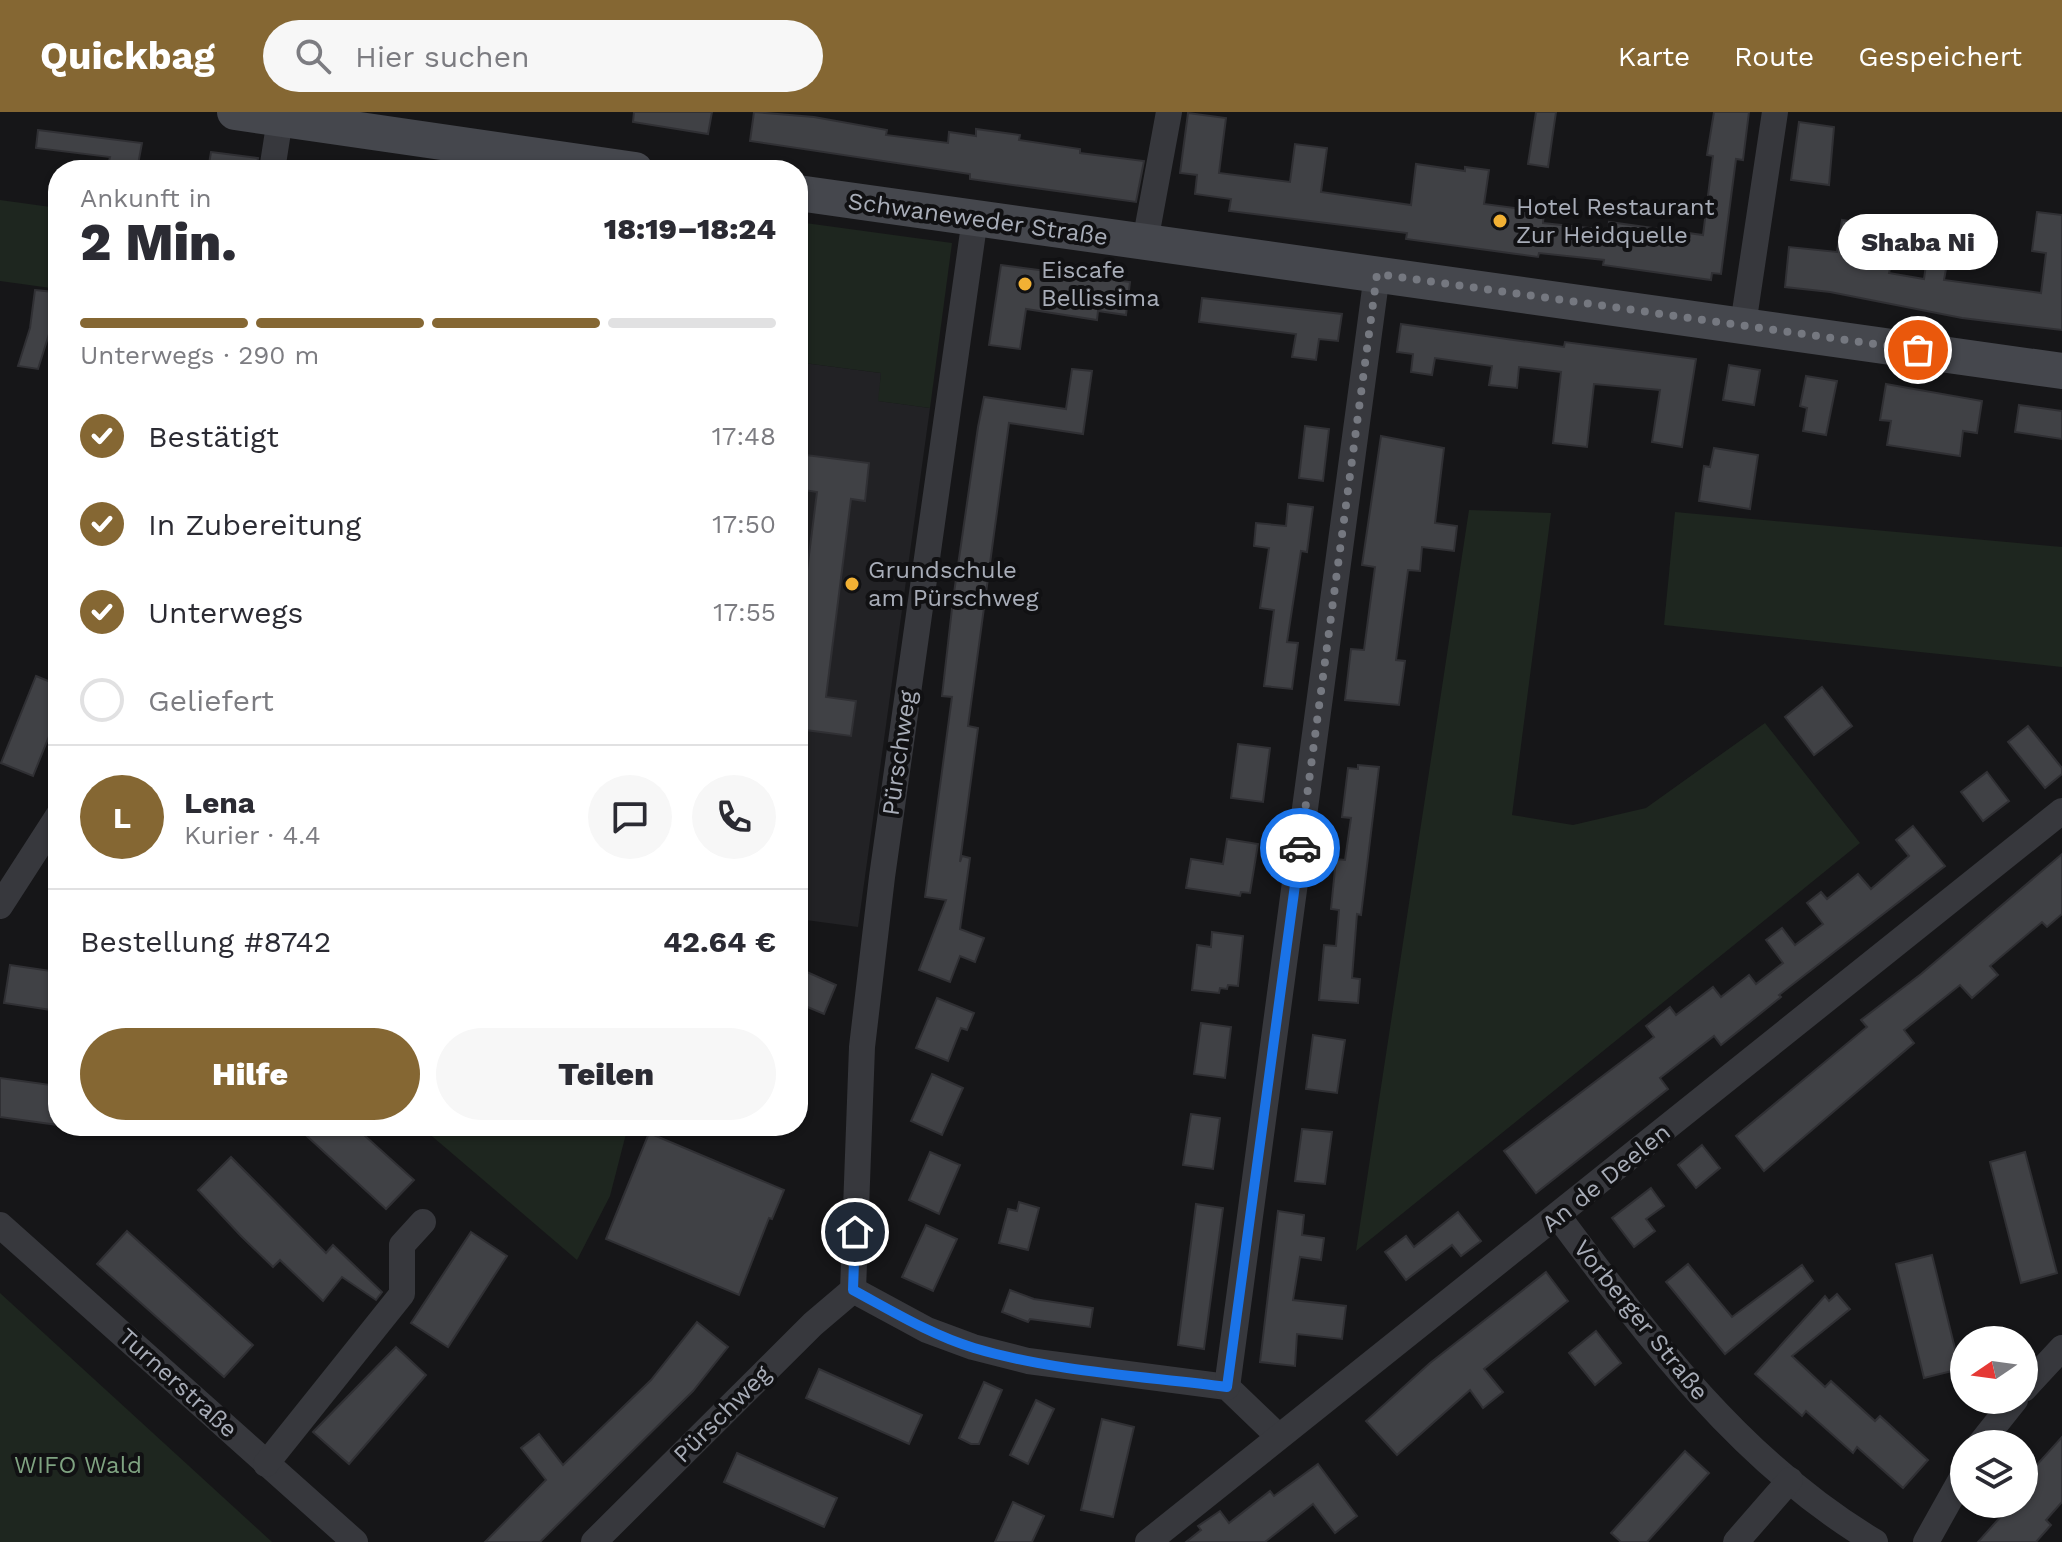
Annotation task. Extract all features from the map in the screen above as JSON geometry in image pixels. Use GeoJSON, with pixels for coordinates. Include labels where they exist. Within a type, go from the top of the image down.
{"type":"FeatureCollection","features":[{"type":"Feature","properties":{"kind":"main road"},"geometry":{"type":"LineString","coordinates":[[235,112],[280,119],[351,120],[578,160]]}},
{"type":"Feature","properties":{"kind":"main road","name":"Schwaneweder Straße"},"geometry":{"type":"LineString","coordinates":[[808,194],[2062,371]]}},
{"type":"Feature","properties":{"kind":"street"},"geometry":{"type":"LineString","coordinates":[[1145,242],[1169,112]]}},
{"type":"Feature","properties":{"kind":"street"},"geometry":{"type":"LineString","coordinates":[[1743,325],[1775,112]]}},
{"type":"Feature","properties":{"kind":"street"},"geometry":{"type":"LineString","coordinates":[[274,160],[280,119]]}},
{"type":"Feature","properties":{"kind":"street","name":"Pürschweg"},"geometry":{"type":"LineString","coordinates":[[594,1542],[813,1324],[853,1290],[862,1047],[882,877],[975,218]]}},
{"type":"Feature","properties":{"kind":"street"},"geometry":{"type":"LineString","coordinates":[[1227,1387],[1377,274]]}},
{"type":"Feature","properties":{"kind":"street","name":"An de Deelen"},"geometry":{"type":"LineString","coordinates":[[1148,1542],[2062,811]]}},
{"type":"Feature","properties":{"kind":"street"},"geometry":{"type":"LineString","coordinates":[[0,906],[48,832]]}},
{"type":"Feature","properties":{"kind":"street","name":"Vorberger Straße"},"geometry":{"type":"LineString","coordinates":[[1558,1216],[1659,1351],[1723,1421],[1790,1480],[1875,1542]]}},
{"type":"Feature","properties":{"kind":"street"},"geometry":{"type":"LineString","coordinates":[[266,1464],[402,1294],[402,1245],[423,1222]]}},
{"type":"Feature","properties":{"kind":"street","name":"Turnerstraße"},"geometry":{"type":"LineString","coordinates":[[0,1225],[355,1542]]}},
{"type":"Feature","properties":{"kind":"street"},"geometry":{"type":"LineString","coordinates":[[853,1290],[927,1330],[973,1347],[1028,1361],[1227,1387],[1278,1436]]}},
{"type":"Feature","properties":{"kind":"street"},"geometry":{"type":"LineString","coordinates":[[2038,1374],[2062,1348]]}},
{"type":"Feature","properties":{"kind":"street"},"geometry":{"type":"LineString","coordinates":[[1991,1430],[2004,1414]]}},
{"type":"Feature","properties":{"kind":"street"},"geometry":{"type":"LineString","coordinates":[[1736,1542],[1790,1480]]}},
{"type":"Feature","properties":{"kind":"street"},"geometry":{"type":"LineString","coordinates":[[1926,1542],[1950,1499]]}},
{"type":"Feature","properties":{"kind":"shaded area","name":"Grundschule am Pürschweg"},"geometry":{"type":"Polygon","coordinates":[[[808,364],[881,373],[879,401],[930,408],[858,927],[808,920],[808,364]]]}},
{"type":"Feature","properties":{"kind":"green space"},"geometry":{"type":"Polygon","coordinates":[[[0,200],[48,207],[48,288],[0,281],[0,200]]]}},
{"type":"Feature","properties":{"kind":"green space"},"geometry":{"type":"Polygon","coordinates":[[[808,223],[952,243],[930,408],[878,401],[881,373],[808,364],[808,223]]]}},
{"type":"Feature","properties":{"kind":"green space"},"geometry":{"type":"Polygon","coordinates":[[[1469,510],[1551,513],[1512,815],[1573,825],[1646,808],[1765,723],[1860,843],[1356,1251],[1469,510]]]}},
{"type":"Feature","properties":{"kind":"green space"},"geometry":{"type":"Polygon","coordinates":[[[1675,512],[2062,547],[2062,667],[1664,625],[1675,512]]]}},
{"type":"Feature","properties":{"kind":"green space"},"geometry":{"type":"Polygon","coordinates":[[[432,1136],[625,1136],[610,1196],[577,1260],[432,1136]]]}},
{"type":"Feature","properties":{"kind":"green space","name":"WIFO Wald"},"geometry":{"type":"Polygon","coordinates":[[[0,1293],[272,1542],[0,1542],[0,1293]]]}},
{"type":"Feature","properties":{"kind":"building"},"geometry":{"type":"Polygon","coordinates":[[[634,112],[712,112],[708,134],[633,122],[634,112]]]}},
{"type":"Feature","properties":{"kind":"building"},"geometry":{"type":"Polygon","coordinates":[[[754,112],[814,117],[887,130],[886,135],[948,143],[949,132],[976,136],[976,129],[1020,135],[1019,140],[1080,149],[1080,153],[1144,161],[1136,202],[970,179],[970,174],[750,141],[754,112]]]}},
{"type":"Feature","properties":{"kind":"building"},"geometry":{"type":"Polygon","coordinates":[[[1536,112],[1556,112],[1548,167],[1528,164],[1536,112]]]}},
{"type":"Feature","properties":{"kind":"building"},"geometry":{"type":"Polygon","coordinates":[[[1714,112],[1749,112],[1743,160],[1736,159],[1721,274],[1712,273],[1711,280],[1603,265],[1604,260],[1539,253],[1538,257],[1406,239],[1407,233],[1229,211],[1231,199],[1195,194],[1197,175],[1180,173],[1188,113],[1226,118],[1219,173],[1290,182],[1295,144],[1327,148],[1321,192],[1411,205],[1416,164],[1465,171],[1465,167],[1489,170],[1484,204],[1544,212],[1543,223],[1608,230],[1609,222],[1703,235],[1713,156],[1707,155],[1714,112]]]}},
{"type":"Feature","properties":{"kind":"building"},"geometry":{"type":"Polygon","coordinates":[[[1799,122],[1834,127],[1829,185],[1791,180],[1799,122]]]}},
{"type":"Feature","properties":{"kind":"building"},"geometry":{"type":"Polygon","coordinates":[[[38,130],[142,143],[139,160],[109,160],[110,157],[36,148],[38,130]]]}},
{"type":"Feature","properties":{"kind":"building"},"geometry":{"type":"Polygon","coordinates":[[[211,152],[258,158],[258,160],[210,160],[211,152]]]}},
{"type":"Feature","properties":{"kind":"building"},"geometry":{"type":"Polygon","coordinates":[[[2037,212],[2062,215],[2062,330],[1962,318],[1830,292],[1785,287],[1789,247],[1837,252],[1842,220],[1874,225],[1868,265],[1890,269],[1889,273],[1924,279],[1926,265],[1946,269],[1944,280],[2041,293],[2046,253],[2032,251],[2037,212]]]}},
{"type":"Feature","properties":{"kind":"building"},"geometry":{"type":"Polygon","coordinates":[[[1001,265],[1130,282],[1126,315],[1098,311],[1097,320],[1026,309],[1020,349],[989,345],[1001,265]]]}},
{"type":"Feature","properties":{"kind":"building"},"geometry":{"type":"Polygon","coordinates":[[[35,290],[48,291],[48,337],[38,369],[18,366],[30,328],[35,290]]]}},
{"type":"Feature","properties":{"kind":"building"},"geometry":{"type":"Polygon","coordinates":[[[1202,298],[1342,314],[1338,341],[1319,339],[1316,360],[1292,357],[1296,334],[1199,322],[1202,298]]]}},
{"type":"Feature","properties":{"kind":"building"},"geometry":{"type":"Polygon","coordinates":[[[1401,324],[1564,347],[1565,342],[1696,359],[1682,447],[1652,442],[1660,390],[1594,384],[1587,447],[1553,443],[1561,372],[1519,367],[1517,388],[1489,385],[1492,366],[1435,358],[1432,375],[1411,372],[1413,354],[1397,352],[1401,324]]]}},
{"type":"Feature","properties":{"kind":"building"},"geometry":{"type":"Polygon","coordinates":[[[1729,365],[1760,370],[1754,405],[1723,400],[1729,365]]]}},
{"type":"Feature","properties":{"kind":"building"},"geometry":{"type":"Polygon","coordinates":[[[1072,369],[1092,371],[1083,434],[1009,423],[968,726],[978,728],[960,862],[962,856],[970,858],[960,929],[984,938],[975,962],[960,956],[950,982],[919,970],[946,900],[925,897],[952,697],[942,696],[978,427],[984,397],[1066,409],[1072,369]]]}},
{"type":"Feature","properties":{"kind":"building"},"geometry":{"type":"Polygon","coordinates":[[[1806,376],[1837,381],[1826,435],[1803,431],[1807,408],[1800,406],[1806,376]]]}},
{"type":"Feature","properties":{"kind":"building"},"geometry":{"type":"Polygon","coordinates":[[[1886,384],[1982,401],[1977,433],[1963,431],[1960,456],[1887,445],[1891,421],[1880,420],[1886,384]]]}},
{"type":"Feature","properties":{"kind":"building"},"geometry":{"type":"Polygon","coordinates":[[[2019,405],[2062,411],[2062,439],[2015,432],[2019,405]]]}},
{"type":"Feature","properties":{"kind":"building"},"geometry":{"type":"Polygon","coordinates":[[[1305,426],[1329,429],[1323,481],[1299,478],[1305,426]]]}},
{"type":"Feature","properties":{"kind":"building"},"geometry":{"type":"Polygon","coordinates":[[[1381,436],[1444,448],[1435,523],[1457,526],[1454,551],[1422,547],[1420,571],[1408,570],[1396,660],[1405,661],[1399,705],[1345,700],[1351,649],[1364,650],[1375,567],[1362,565],[1381,436]]]}},
{"type":"Feature","properties":{"kind":"building"},"geometry":{"type":"Polygon","coordinates":[[[1714,448],[1758,455],[1750,509],[1699,501],[1704,466],[1710,467],[1714,448]]]}},
{"type":"Feature","properties":{"kind":"building"},"geometry":{"type":"Polygon","coordinates":[[[808,455],[869,463],[865,501],[851,499],[826,697],[856,701],[851,736],[808,730],[808,563],[817,492],[808,491],[808,455]]]}},
{"type":"Feature","properties":{"kind":"building"},"geometry":{"type":"Polygon","coordinates":[[[1288,504],[1313,507],[1307,552],[1301,551],[1287,642],[1298,643],[1292,689],[1264,686],[1274,610],[1260,608],[1269,548],[1254,546],[1256,523],[1286,526],[1288,504]]]}},
{"type":"Feature","properties":{"kind":"building"},"geometry":{"type":"Polygon","coordinates":[[[36,676],[48,681],[48,739],[33,776],[1,763],[36,676]]]}},
{"type":"Feature","properties":{"kind":"building"},"geometry":{"type":"Polygon","coordinates":[[[1822,687],[1852,726],[1814,755],[1785,717],[1822,687]]]}},
{"type":"Feature","properties":{"kind":"building"},"geometry":{"type":"Polygon","coordinates":[[[2028,726],[2062,768],[2062,774],[2045,788],[2008,742],[2028,726]]]}},
{"type":"Feature","properties":{"kind":"building"},"geometry":{"type":"Polygon","coordinates":[[[1238,744],[1270,748],[1263,802],[1231,798],[1238,744]]]}},
{"type":"Feature","properties":{"kind":"building"},"geometry":{"type":"Polygon","coordinates":[[[1358,765],[1379,767],[1361,915],[1357,914],[1352,978],[1360,979],[1358,1003],[1319,1000],[1324,945],[1336,946],[1339,910],[1331,909],[1336,859],[1345,860],[1351,818],[1342,817],[1348,768],[1358,769],[1358,765]]]}},
{"type":"Feature","properties":{"kind":"building"},"geometry":{"type":"Polygon","coordinates":[[[1987,772],[2009,801],[1983,821],[1961,792],[1987,772]]]}},
{"type":"Feature","properties":{"kind":"building"},"geometry":{"type":"Polygon","coordinates":[[[1913,826],[1945,866],[1779,995],[1781,997],[1721,1045],[1714,1036],[1660,1078],[1668,1089],[1536,1193],[1504,1151],[1654,1037],[1646,1026],[1670,1007],[1676,1015],[1713,987],[1721,997],[1749,975],[1756,984],[1783,963],[1766,940],[1782,928],[1795,945],[1823,924],[1807,903],[1821,892],[1827,899],[1858,874],[1871,889],[1909,856],[1896,840],[1913,826]]]}},
{"type":"Feature","properties":{"kind":"building"},"geometry":{"type":"Polygon","coordinates":[[[1227,839],[1258,844],[1250,893],[1241,892],[1240,896],[1186,888],[1191,859],[1223,864],[1227,839]]]}},
{"type":"Feature","properties":{"kind":"building"},"geometry":{"type":"Polygon","coordinates":[[[2062,854],[2062,914],[2047,927],[2042,922],[1990,966],[1998,975],[1972,998],[1960,985],[1904,1030],[1914,1043],[1764,1171],[1736,1136],[1867,1027],[1861,1020],[1921,974],[2062,854]]]}},
{"type":"Feature","properties":{"kind":"building"},"geometry":{"type":"Polygon","coordinates":[[[1212,932],[1243,936],[1238,986],[1228,985],[1227,989],[1220,988],[1219,993],[1192,990],[1197,945],[1211,947],[1212,932]]]}},
{"type":"Feature","properties":{"kind":"building"},"geometry":{"type":"Polygon","coordinates":[[[10,965],[48,971],[48,1010],[4,1003],[10,965]]]}},
{"type":"Feature","properties":{"kind":"building"},"geometry":{"type":"Polygon","coordinates":[[[808,972],[836,985],[824,1014],[808,1007],[808,972]]]}},
{"type":"Feature","properties":{"kind":"building"},"geometry":{"type":"Polygon","coordinates":[[[937,998],[974,1013],[967,1030],[961,1028],[948,1061],[916,1048],[937,998]]]}},
{"type":"Feature","properties":{"kind":"building"},"geometry":{"type":"Polygon","coordinates":[[[1201,1023],[1231,1027],[1225,1078],[1194,1074],[1201,1023]]]}},
{"type":"Feature","properties":{"kind":"building"},"geometry":{"type":"Polygon","coordinates":[[[1313,1035],[1345,1040],[1337,1093],[1306,1089],[1313,1035]]]}},
{"type":"Feature","properties":{"kind":"building"},"geometry":{"type":"Polygon","coordinates":[[[932,1074],[963,1088],[942,1135],[911,1121],[932,1074]]]}},
{"type":"Feature","properties":{"kind":"building"},"geometry":{"type":"Polygon","coordinates":[[[0,1078],[48,1085],[48,1124],[0,1117],[0,1078]]]}},
{"type":"Feature","properties":{"kind":"building"},"geometry":{"type":"Polygon","coordinates":[[[1191,1114],[1220,1118],[1213,1169],[1183,1165],[1191,1114]]]}},
{"type":"Feature","properties":{"kind":"building"},"geometry":{"type":"Polygon","coordinates":[[[1302,1129],[1332,1132],[1325,1184],[1295,1181],[1302,1129]]]}},
{"type":"Feature","properties":{"kind":"building"},"geometry":{"type":"Polygon","coordinates":[[[307,1136],[365,1136],[414,1180],[386,1209],[307,1136]]]}},
{"type":"Feature","properties":{"kind":"building"},"geometry":{"type":"Polygon","coordinates":[[[648,1136],[656,1136],[784,1190],[772,1219],[769,1218],[739,1295],[606,1239],[648,1136]]]}},
{"type":"Feature","properties":{"kind":"building"},"geometry":{"type":"Polygon","coordinates":[[[1702,1145],[1720,1168],[1696,1188],[1678,1165],[1702,1145]]]}},
{"type":"Feature","properties":{"kind":"building"},"geometry":{"type":"Polygon","coordinates":[[[930,1152],[960,1165],[939,1214],[909,1200],[930,1152]]]}},
{"type":"Feature","properties":{"kind":"building"},"geometry":{"type":"Polygon","coordinates":[[[2025,1152],[2057,1273],[2021,1283],[1990,1162],[2025,1152]]]}},
{"type":"Feature","properties":{"kind":"building"},"geometry":{"type":"Polygon","coordinates":[[[231,1157],[326,1253],[333,1245],[382,1292],[376,1300],[342,1277],[323,1301],[280,1260],[273,1267],[241,1236],[198,1190],[231,1157]]]}},
{"type":"Feature","properties":{"kind":"building"},"geometry":{"type":"Polygon","coordinates":[[[1651,1188],[1664,1206],[1646,1219],[1655,1231],[1634,1247],[1612,1218],[1651,1188]]]}},
{"type":"Feature","properties":{"kind":"building"},"geometry":{"type":"Polygon","coordinates":[[[1019,1202],[1039,1208],[1028,1250],[999,1243],[1008,1209],[1017,1211],[1019,1202]]]}},
{"type":"Feature","properties":{"kind":"building"},"geometry":{"type":"Polygon","coordinates":[[[1196,1204],[1223,1208],[1204,1349],[1178,1345],[1196,1204]]]}},
{"type":"Feature","properties":{"kind":"building"},"geometry":{"type":"Polygon","coordinates":[[[1278,1211],[1304,1215],[1302,1235],[1324,1238],[1321,1260],[1300,1257],[1293,1300],[1346,1306],[1342,1339],[1297,1334],[1295,1366],[1260,1362],[1278,1211]]]}},
{"type":"Feature","properties":{"kind":"building"},"geometry":{"type":"Polygon","coordinates":[[[1458,1212],[1481,1241],[1461,1256],[1452,1245],[1406,1280],[1385,1252],[1406,1236],[1414,1247],[1458,1212]]]}},
{"type":"Feature","properties":{"kind":"building"},"geometry":{"type":"Polygon","coordinates":[[[926,1225],[957,1239],[933,1291],[902,1277],[926,1225]]]}},
{"type":"Feature","properties":{"kind":"building"},"geometry":{"type":"Polygon","coordinates":[[[127,1231],[253,1345],[224,1377],[97,1264],[127,1231]]]}},
{"type":"Feature","properties":{"kind":"building"},"geometry":{"type":"Polygon","coordinates":[[[471,1232],[507,1256],[448,1347],[411,1323],[471,1232]]]}},
{"type":"Feature","properties":{"kind":"building"},"geometry":{"type":"Polygon","coordinates":[[[1932,1255],[1950,1328],[1950,1372],[1924,1378],[1896,1264],[1932,1255]]]}},
{"type":"Feature","properties":{"kind":"building"},"geometry":{"type":"Polygon","coordinates":[[[1688,1264],[1732,1317],[1802,1265],[1813,1281],[1725,1354],[1666,1282],[1688,1264]]]}},
{"type":"Feature","properties":{"kind":"building"},"geometry":{"type":"Polygon","coordinates":[[[1546,1272],[1568,1301],[1484,1369],[1503,1392],[1483,1408],[1470,1390],[1397,1455],[1366,1421],[1430,1363],[1546,1272]]]}},
{"type":"Feature","properties":{"kind":"building"},"geometry":{"type":"Polygon","coordinates":[[[1010,1290],[1034,1299],[1093,1308],[1090,1327],[1030,1319],[1028,1322],[1002,1312],[1010,1290]]]}},
{"type":"Feature","properties":{"kind":"building"},"geometry":{"type":"Polygon","coordinates":[[[1837,1294],[1850,1309],[1792,1356],[1825,1387],[1831,1381],[1875,1421],[1880,1416],[1928,1460],[1903,1488],[1857,1447],[1853,1453],[1806,1411],[1802,1416],[1755,1374],[1825,1296],[1829,1301],[1837,1294]]]}},
{"type":"Feature","properties":{"kind":"building"},"geometry":{"type":"Polygon","coordinates":[[[697,1322],[728,1347],[693,1391],[540,1542],[485,1542],[546,1480],[521,1448],[539,1434],[563,1465],[651,1380],[697,1322]]]}},
{"type":"Feature","properties":{"kind":"building"},"geometry":{"type":"Polygon","coordinates":[[[1596,1331],[1621,1363],[1595,1385],[1569,1353],[1596,1331]]]}},
{"type":"Feature","properties":{"kind":"building"},"geometry":{"type":"Polygon","coordinates":[[[396,1347],[426,1375],[349,1464],[313,1432],[396,1347]]]}},
{"type":"Feature","properties":{"kind":"building"},"geometry":{"type":"Polygon","coordinates":[[[819,1369],[922,1415],[909,1444],[806,1398],[819,1369]]]}},
{"type":"Feature","properties":{"kind":"building"},"geometry":{"type":"Polygon","coordinates":[[[984,1382],[1002,1390],[979,1444],[971,1444],[959,1438],[984,1382]]]}},
{"type":"Feature","properties":{"kind":"building"},"geometry":{"type":"Polygon","coordinates":[[[1036,1400],[1054,1409],[1028,1464],[1010,1455],[1036,1400]]]}},
{"type":"Feature","properties":{"kind":"building"},"geometry":{"type":"Polygon","coordinates":[[[1102,1419],[1134,1427],[1113,1517],[1081,1510],[1102,1419]]]}},
{"type":"Feature","properties":{"kind":"building"},"geometry":{"type":"Polygon","coordinates":[[[2062,1437],[2062,1502],[2046,1520],[2051,1525],[2036,1542],[1978,1542],[1999,1518],[2038,1518],[2038,1464],[2062,1437]]]}},
{"type":"Feature","properties":{"kind":"building"},"geometry":{"type":"Polygon","coordinates":[[[1685,1451],[1709,1473],[1647,1542],[1621,1542],[1611,1533],[1685,1451]]]}},
{"type":"Feature","properties":{"kind":"building"},"geometry":{"type":"Polygon","coordinates":[[[737,1453],[837,1498],[824,1527],[724,1482],[737,1453]]]}},
{"type":"Feature","properties":{"kind":"building"},"geometry":{"type":"Polygon","coordinates":[[[1318,1464],[1357,1516],[1335,1533],[1313,1504],[1265,1542],[1186,1542],[1201,1530],[1198,1526],[1220,1511],[1229,1523],[1270,1491],[1274,1496],[1318,1464]]]}},
{"type":"Feature","properties":{"kind":"building"},"geometry":{"type":"Polygon","coordinates":[[[1013,1502],[1044,1516],[1032,1542],[995,1542],[1013,1502]]]}},
{"type":"Feature","properties":{"kind":"way so far"},"geometry":{"type":"LineString","coordinates":[[1300,848],[1377,274],[1918,350]]}},
{"type":"Feature","properties":{"kind":"place","name":"Hotel Restaurant Zur Heidquelle"},"geometry":{"type":"Point","coordinates":[1500,221]}},
{"type":"Feature","properties":{"kind":"place","name":"Eiscafe Bellissima"},"geometry":{"type":"Point","coordinates":[1025,284]}},
{"type":"Feature","properties":{"kind":"place","name":"Shaba Ni"},"geometry":{"type":"Point","coordinates":[1918,350]}},
{"type":"Feature","properties":{"kind":"place","name":"Grundschule am Pürschweg"},"geometry":{"type":"Point","coordinates":[852,584]}},
{"type":"Feature","properties":{"kind":"route"},"geometry":{"type":"LineString","coordinates":[[855,1232],[853,1290],[927,1330],[973,1347],[1028,1361],[1227,1387],[1300,848]]}}]}
